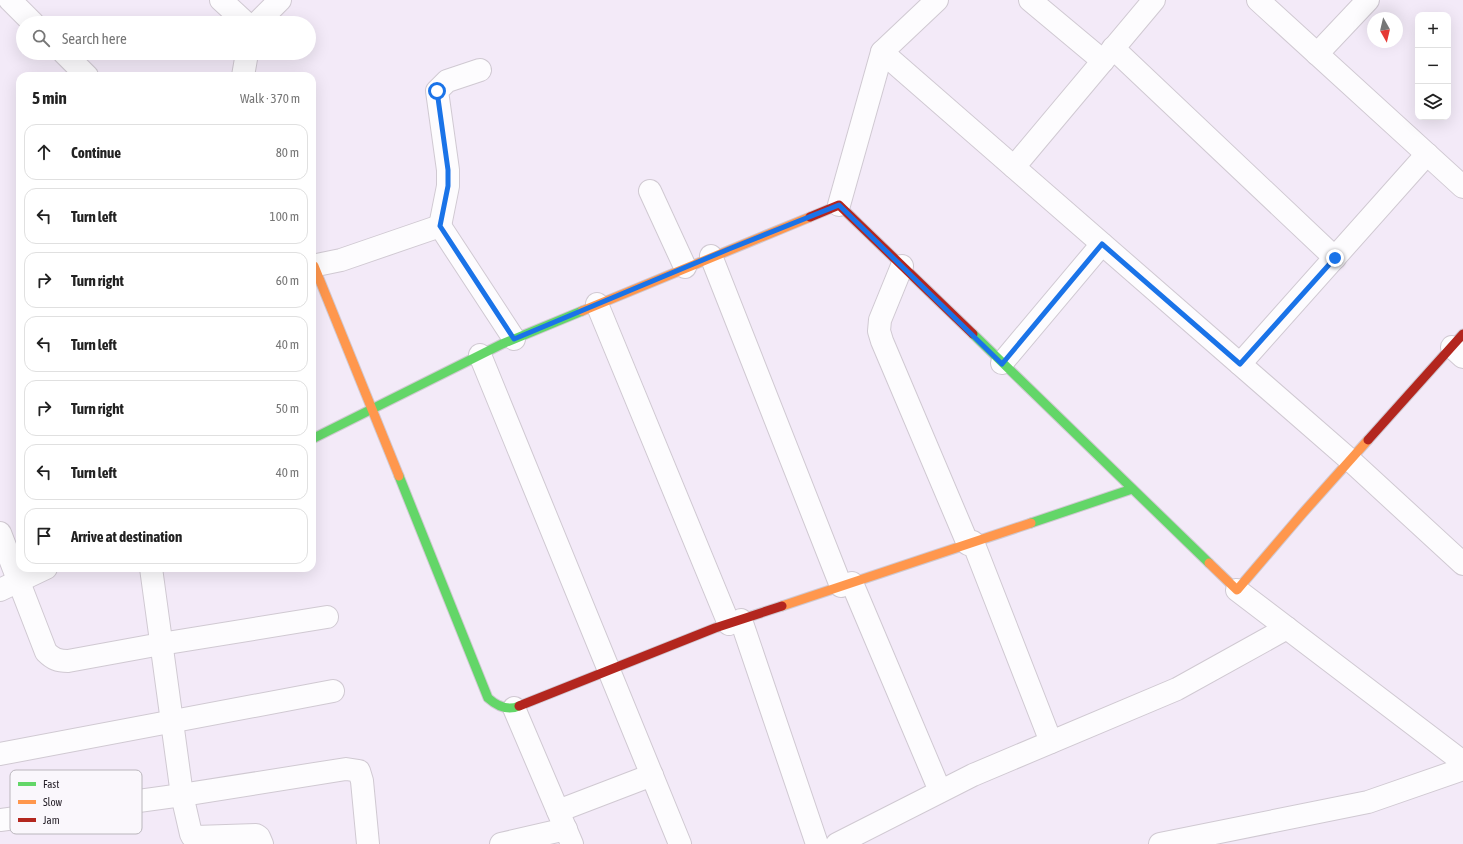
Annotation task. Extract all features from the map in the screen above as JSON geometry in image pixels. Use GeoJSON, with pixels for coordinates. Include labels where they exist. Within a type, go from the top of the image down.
{"type":"FeatureCollection","features":[{"type":"Feature","properties":{"kind":"street"},"geometry":{"type":"LineString","coordinates":[[10,0],[26,16]]}},
{"type":"Feature","properties":{"kind":"street"},"geometry":{"type":"LineString","coordinates":[[221,0],[238,16]]}},
{"type":"Feature","properties":{"kind":"street"},"geometry":{"type":"LineString","coordinates":[[264,16],[280,0]]}},
{"type":"Feature","properties":{"kind":"street"},"geometry":{"type":"LineString","coordinates":[[839,205],[882,52],[937,0]]}},
{"type":"Feature","properties":{"kind":"street"},"geometry":{"type":"LineString","coordinates":[[1030,0],[1108,55],[1335,258]]}},
{"type":"Feature","properties":{"kind":"street"},"geometry":{"type":"LineString","coordinates":[[1014,167],[1154,0]]}},
{"type":"Feature","properties":{"kind":"street"},"geometry":{"type":"LineString","coordinates":[[1258,0],[1463,187]]}},
{"type":"Feature","properties":{"kind":"street"},"geometry":{"type":"LineString","coordinates":[[1317,54],[1368,0]]}},
{"type":"Feature","properties":{"kind":"street"},"geometry":{"type":"LineString","coordinates":[[882,52],[1350,460],[1463,564]]}},
{"type":"Feature","properties":{"kind":"street"},"geometry":{"type":"LineString","coordinates":[[71,60],[83,72]]}},
{"type":"Feature","properties":{"kind":"street"},"geometry":{"type":"LineString","coordinates":[[244,72],[246,60]]}},
{"type":"Feature","properties":{"kind":"street"},"geometry":{"type":"LineString","coordinates":[[480,70],[447,81],[437,91],[448,170],[448,186],[440,226],[514,339]]}},
{"type":"Feature","properties":{"kind":"street"},"geometry":{"type":"LineString","coordinates":[[1240,364],[1427,154]]}},
{"type":"Feature","properties":{"kind":"street"},"geometry":{"type":"LineString","coordinates":[[650,191],[685,267]]}},
{"type":"Feature","properties":{"kind":"street"},"geometry":{"type":"LineString","coordinates":[[316,437],[514,339],[711,256],[839,205]]}},
{"type":"Feature","properties":{"kind":"street"},"geometry":{"type":"LineString","coordinates":[[839,205],[1237,590],[1463,762]]}},
{"type":"Feature","properties":{"kind":"street"},"geometry":{"type":"LineString","coordinates":[[316,265],[341,260],[440,226]]}},
{"type":"Feature","properties":{"kind":"street"},"geometry":{"type":"LineString","coordinates":[[1002,364],[1102,244]]}},
{"type":"Feature","properties":{"kind":"street"},"geometry":{"type":"LineString","coordinates":[[711,256],[847,584],[940,791]]}},
{"type":"Feature","properties":{"kind":"street"},"geometry":{"type":"LineString","coordinates":[[902,266],[880,320],[879,331],[882,341],[970,543],[1051,742]]}},
{"type":"Feature","properties":{"kind":"street"},"geometry":{"type":"LineString","coordinates":[[316,273],[372,408],[488,698],[495,705],[504,708],[514,708],[735,622],[1132,489]]}},
{"type":"Feature","properties":{"kind":"street"},"geometry":{"type":"LineString","coordinates":[[597,304],[735,622],[817,844]]}},
{"type":"Feature","properties":{"kind":"street"},"geometry":{"type":"LineString","coordinates":[[1237,590],[1350,460],[1459,346]]}},
{"type":"Feature","properties":{"kind":"street"},"geometry":{"type":"LineString","coordinates":[[480,355],[680,844]]}},
{"type":"Feature","properties":{"kind":"street"},"geometry":{"type":"LineString","coordinates":[[0,533],[9,586],[46,652],[52,658],[60,661],[68,662],[161,644],[327,617]]}},
{"type":"Feature","properties":{"kind":"street"},"geometry":{"type":"LineString","coordinates":[[9,586],[38,572]]}},
{"type":"Feature","properties":{"kind":"street"},"geometry":{"type":"LineString","coordinates":[[152,572],[182,795],[192,836],[255,835],[259,837],[262,844]]}},
{"type":"Feature","properties":{"kind":"street"},"geometry":{"type":"LineString","coordinates":[[837,844],[872,836],[940,791],[973,774],[1178,689],[1287,628]]}},
{"type":"Feature","properties":{"kind":"street"},"geometry":{"type":"LineString","coordinates":[[0,754],[333,691]]}},
{"type":"Feature","properties":{"kind":"street"},"geometry":{"type":"LineString","coordinates":[[514,708],[566,828]]}},
{"type":"Feature","properties":{"kind":"street"},"geometry":{"type":"LineString","coordinates":[[1160,844],[1368,802],[1463,768]]}},
{"type":"Feature","properties":{"kind":"street"},"geometry":{"type":"LineString","coordinates":[[142,800],[346,769],[359,771],[362,781],[368,844]]}},
{"type":"Feature","properties":{"kind":"street"},"geometry":{"type":"LineString","coordinates":[[502,844],[566,828],[652,774]]}},
{"type":"Feature","properties":{"kind":"street"},"geometry":{"type":"LineString","coordinates":[[0,820],[10,819]]}},
{"type":"Feature","properties":{"kind":"traffic: fast"},"geometry":{"type":"LineString","coordinates":[[316,437],[502,344],[582,311]]}},
{"type":"Feature","properties":{"kind":"traffic: fast"},"geometry":{"type":"LineString","coordinates":[[973,334],[1209,563]]}},
{"type":"Feature","properties":{"kind":"traffic: fast"},"geometry":{"type":"LineString","coordinates":[[399,476],[488,698],[503,707],[511,708],[519,706]]}},
{"type":"Feature","properties":{"kind":"traffic: fast"},"geometry":{"type":"LineString","coordinates":[[1031,523],[1132,489]]}},
{"type":"Feature","properties":{"kind":"traffic: slow"},"geometry":{"type":"LineString","coordinates":[[582,311],[810,217]]}},
{"type":"Feature","properties":{"kind":"traffic: slow"},"geometry":{"type":"LineString","coordinates":[[316,271],[399,476]]}},
{"type":"Feature","properties":{"kind":"traffic: slow"},"geometry":{"type":"LineString","coordinates":[[1209,563],[1237,590],[1368,440]]}},
{"type":"Feature","properties":{"kind":"traffic: slow"},"geometry":{"type":"LineString","coordinates":[[782,606],[1031,523]]}},
{"type":"Feature","properties":{"kind":"traffic: jam"},"geometry":{"type":"LineString","coordinates":[[810,217],[839,205],[973,334]]}},
{"type":"Feature","properties":{"kind":"traffic: jam"},"geometry":{"type":"LineString","coordinates":[[1368,440],[1463,334]]}},
{"type":"Feature","properties":{"kind":"traffic: jam"},"geometry":{"type":"LineString","coordinates":[[519,706],[715,628],[782,606]]}},
{"type":"Feature","properties":{"kind":"route"},"geometry":{"type":"LineString","coordinates":[[437,91],[448,170],[448,186],[440,226],[514,339],[729,249],[839,205],[1002,364],[1102,244],[1240,364],[1335,258]]}}]}
